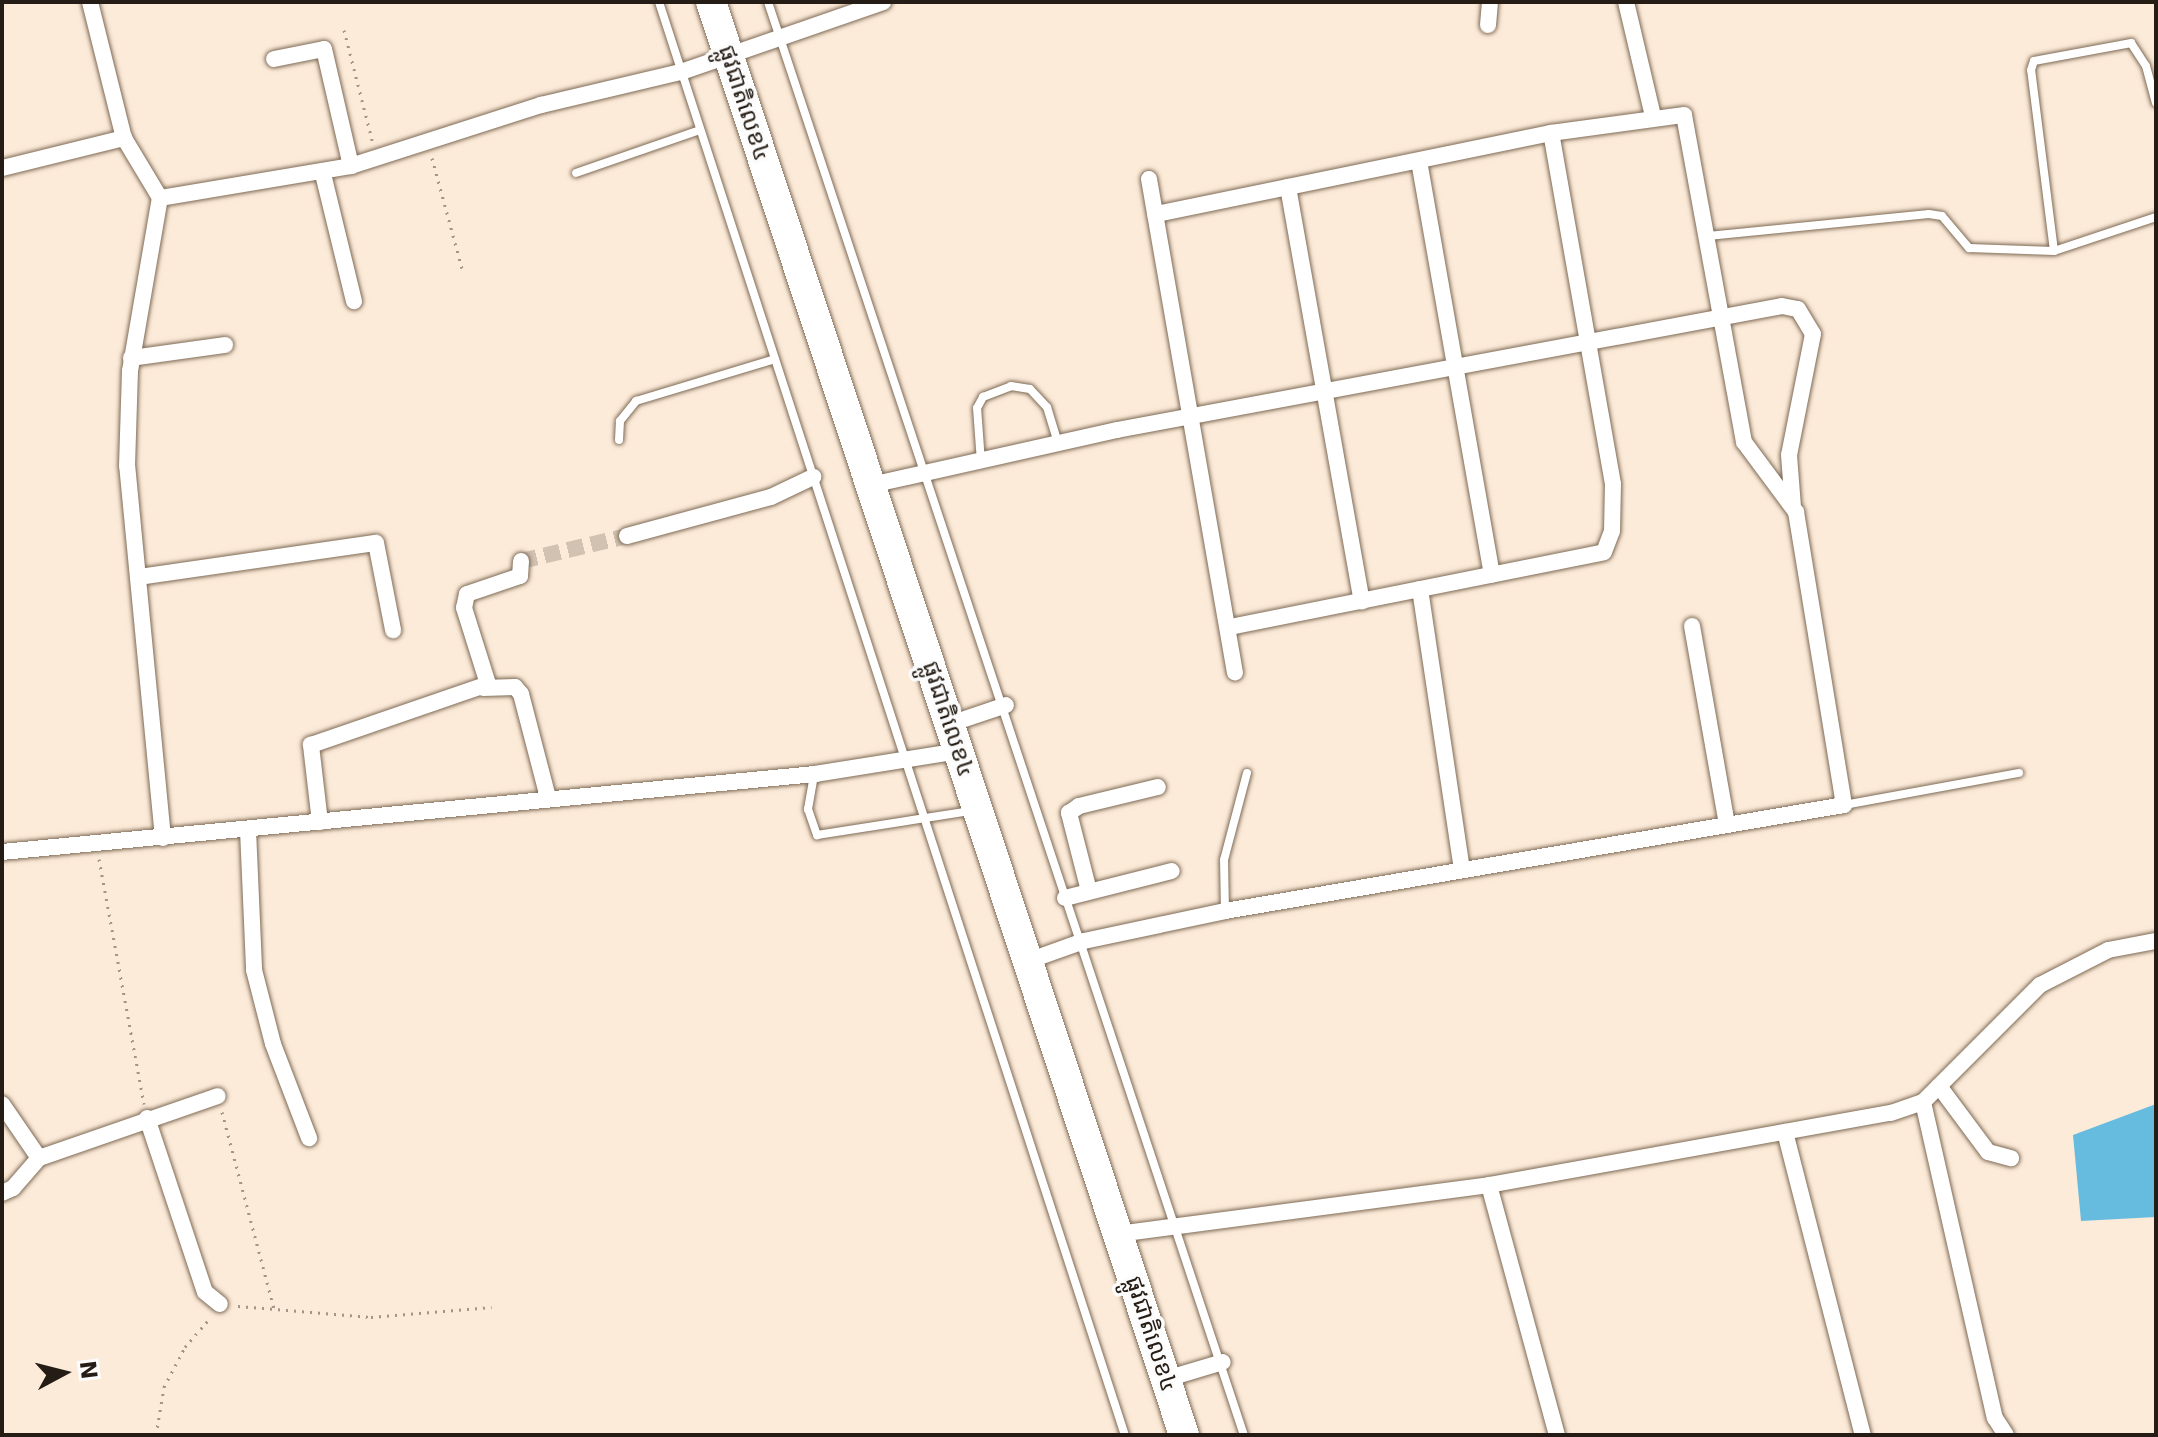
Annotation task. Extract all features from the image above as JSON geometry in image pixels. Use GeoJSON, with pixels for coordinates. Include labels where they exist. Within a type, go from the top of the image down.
{"type":"FeatureCollection","features":[{"type":"Feature","properties":{"kind":"highway","name":"ផ្លូវជាតិលេខ៤"},"geometry":{"type":"LineString","coordinates":[[711,2],[1184,1435]]}},
{"type":"Feature","properties":{"kind":"street"},"geometry":{"type":"LineString","coordinates":[[90,2],[124,138],[160,198],[131,358],[127,466],[163,838]]}},
{"type":"Feature","properties":{"kind":"street"},"geometry":{"type":"LineString","coordinates":[[160,198],[323,174],[541,105],[681,72],[728,52],[883,2]]}},
{"type":"Feature","properties":{"kind":"street"},"geometry":{"type":"LineString","coordinates":[[1488,25],[1490,2]]}},
{"type":"Feature","properties":{"kind":"street"},"geometry":{"type":"LineString","coordinates":[[1626,2],[1653,116]]}},
{"type":"Feature","properties":{"kind":"street"},"geometry":{"type":"LineString","coordinates":[[274,59],[316,48],[330,57],[351,166]]}},
{"type":"Feature","properties":{"kind":"street"},"geometry":{"type":"LineString","coordinates":[[1155,214],[1551,133],[1653,116],[1687,119],[1744,442],[1793,509]]}},
{"type":"Feature","properties":{"kind":"street"},"geometry":{"type":"LineString","coordinates":[[1230,627],[1604,552],[1609,543],[1613,484],[1551,133]]}},
{"type":"Feature","properties":{"kind":"street"},"geometry":{"type":"LineString","coordinates":[[2,168],[124,138]]}},
{"type":"Feature","properties":{"kind":"street"},"geometry":{"type":"LineString","coordinates":[[1419,161],[1492,575]]}},
{"type":"Feature","properties":{"kind":"street"},"geometry":{"type":"LineString","coordinates":[[323,174],[354,301]]}},
{"type":"Feature","properties":{"kind":"street"},"geometry":{"type":"LineString","coordinates":[[1149,179],[1230,627],[1235,673]]}},
{"type":"Feature","properties":{"kind":"street"},"geometry":{"type":"LineString","coordinates":[[1288,187],[1362,601]]}},
{"type":"Feature","properties":{"kind":"street"},"geometry":{"type":"LineString","coordinates":[[871,485],[1192,416],[1782,306],[1798,309],[1810,323],[1813,334],[1789,455],[1793,509],[1844,805],[1225,911],[1080,942],[1028,961]]}},
{"type":"Feature","properties":{"kind":"street"},"geometry":{"type":"LineString","coordinates":[[131,358],[225,345]]}},
{"type":"Feature","properties":{"kind":"street"},"geometry":{"type":"LineString","coordinates":[[627,536],[771,497],[813,477]]}},
{"type":"Feature","properties":{"kind":"street"},"geometry":{"type":"LineString","coordinates":[[139,577],[376,543],[393,630]]}},
{"type":"Feature","properties":{"kind":"street"},"geometry":{"type":"LineString","coordinates":[[483,688],[489,679],[464,608],[467,594],[520,576],[521,561]]}},
{"type":"Feature","properties":{"kind":"street"},"geometry":{"type":"LineString","coordinates":[[1420,589],[1462,869]]}},
{"type":"Feature","properties":{"kind":"street"},"geometry":{"type":"LineString","coordinates":[[1692,626],[1727,824]]}},
{"type":"Feature","properties":{"kind":"street"},"geometry":{"type":"LineString","coordinates":[[320,822],[311,745],[483,688],[515,687],[521,694],[548,798]]}},
{"type":"Feature","properties":{"kind":"street"},"geometry":{"type":"LineString","coordinates":[[2,852],[907,763],[1004,706]]}},
{"type":"Feature","properties":{"kind":"street"},"geometry":{"type":"LineString","coordinates":[[1089,891],[1069,813],[1079,806],[1158,787]]}},
{"type":"Feature","properties":{"kind":"street"},"geometry":{"type":"LineString","coordinates":[[248,830],[254,970],[273,1044],[309,1138]]}},
{"type":"Feature","properties":{"kind":"street"},"geometry":{"type":"LineString","coordinates":[[1065,898],[1172,871]]}},
{"type":"Feature","properties":{"kind":"street"},"geometry":{"type":"LineString","coordinates":[[1118,1234],[1174,1224],[1489,1185],[1785,1132],[1923,1102],[2040,985],[2108,950],[2156,941]]}},
{"type":"Feature","properties":{"kind":"street"},"geometry":{"type":"LineString","coordinates":[[1939,1086],[1988,1152],[2011,1158]]}},
{"type":"Feature","properties":{"kind":"street"},"geometry":{"type":"LineString","coordinates":[[2,1193],[13,1188],[39,1158],[147,1118],[218,1096]]}},
{"type":"Feature","properties":{"kind":"street"},"geometry":{"type":"LineString","coordinates":[[1923,1102],[1995,1418],[2006,1435]]}},
{"type":"Feature","properties":{"kind":"street"},"geometry":{"type":"LineString","coordinates":[[2,1104],[39,1158]]}},
{"type":"Feature","properties":{"kind":"street"},"geometry":{"type":"LineString","coordinates":[[147,1118],[205,1292],[220,1304]]}},
{"type":"Feature","properties":{"kind":"street"},"geometry":{"type":"LineString","coordinates":[[1785,1132],[1863,1435]]}},
{"type":"Feature","properties":{"kind":"street"},"geometry":{"type":"LineString","coordinates":[[1489,1185],[1557,1435]]}},
{"type":"Feature","properties":{"kind":"street"},"geometry":{"type":"LineString","coordinates":[[1166,1379],[1221,1363]]}},
{"type":"Feature","properties":{"kind":"lane"},"geometry":{"type":"LineString","coordinates":[[659,2],[1125,1435]]}},
{"type":"Feature","properties":{"kind":"lane"},"geometry":{"type":"LineString","coordinates":[[768,2],[1244,1435]]}},
{"type":"Feature","properties":{"kind":"lane"},"geometry":{"type":"LineString","coordinates":[[2054,251],[2031,70],[2034,61],[2131,43],[2146,66],[2156,103]]}},
{"type":"Feature","properties":{"kind":"lane"},"geometry":{"type":"LineString","coordinates":[[576,173],[700,130]]}},
{"type":"Feature","properties":{"kind":"lane"},"geometry":{"type":"LineString","coordinates":[[1708,236],[1929,214],[1942,216],[1969,248],[2054,251],[2156,217]]}},
{"type":"Feature","properties":{"kind":"lane"},"geometry":{"type":"LineString","coordinates":[[619,440],[620,421],[636,401],[775,359]]}},
{"type":"Feature","properties":{"kind":"lane"},"geometry":{"type":"LineString","coordinates":[[981,462],[977,408],[983,397],[1011,386],[1030,389],[1047,407],[1058,444]]}},
{"type":"Feature","properties":{"kind":"lane"},"geometry":{"type":"LineString","coordinates":[[1225,911],[1224,860],[1247,773]]}},
{"type":"Feature","properties":{"kind":"lane"},"geometry":{"type":"LineString","coordinates":[[1844,805],[2019,773]]}},
{"type":"Feature","properties":{"kind":"lane"},"geometry":{"type":"LineString","coordinates":[[815,774],[808,809],[817,835],[925,820],[978,809]]}},
{"type":"Feature","properties":{"kind":"path"},"geometry":{"type":"LineString","coordinates":[[344,30],[377,159]]}},
{"type":"Feature","properties":{"kind":"path"},"geometry":{"type":"LineString","coordinates":[[428,143],[463,272]]}},
{"type":"Feature","properties":{"kind":"path"},"geometry":{"type":"LineString","coordinates":[[96,844],[147,1118]]}},
{"type":"Feature","properties":{"kind":"path"},"geometry":{"type":"LineString","coordinates":[[218,1096],[274,1309]]}},
{"type":"Feature","properties":{"kind":"path"},"geometry":{"type":"LineString","coordinates":[[156,1435],[164,1387],[185,1347],[220,1304],[371,1317],[492,1307]]}},
{"type":"Feature","properties":{"kind":"water"},"geometry":{"type":"Polygon","coordinates":[[[2156,1104],[2156,1217],[2081,1221],[2073,1135],[2156,1104]]]}},
{"type":"Feature","properties":{"kind":"tunnel"},"geometry":{"type":"LineString","coordinates":[[521,561],[627,536]]}}]}
